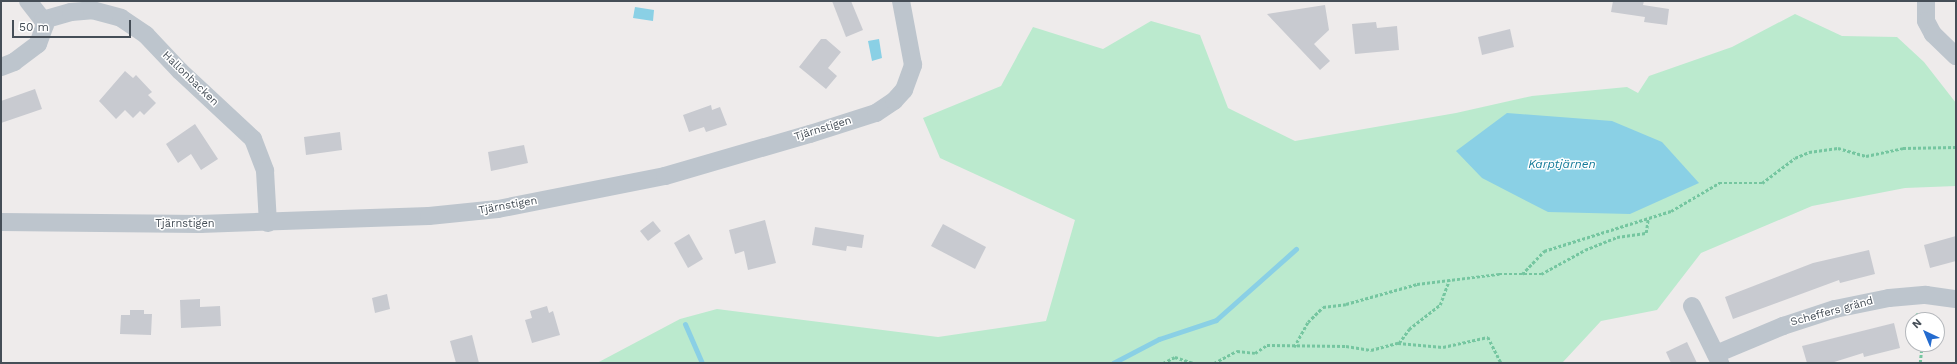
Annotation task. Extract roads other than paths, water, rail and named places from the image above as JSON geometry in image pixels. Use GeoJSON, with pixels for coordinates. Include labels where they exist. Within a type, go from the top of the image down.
{"type":"FeatureCollection","features":[{"type":"Feature","properties":{"kind":"street"},"geometry":{"type":"LineString","coordinates":[[1,67],[14,62],[38,44],[45,25],[43,20],[28,1]]}},
{"type":"Feature","properties":{"kind":"street","name":"Tjärnstigen"},"geometry":{"type":"LineString","coordinates":[[1,222],[268,223],[429,216],[498,209],[665,176],[876,113],[894,101],[911,75],[912,51],[901,1]]}},
{"type":"Feature","properties":{"kind":"street"},"geometry":{"type":"LineString","coordinates":[[1926,1],[1926,21],[1933,34],[1956,56]]}},
{"type":"Feature","properties":{"kind":"street","name":"Hallonbacken"},"geometry":{"type":"LineString","coordinates":[[43,20],[71,12],[92,10],[121,18],[146,35],[180,71],[253,139],[265,171],[268,223]]}},
{"type":"Feature","properties":{"kind":"street","name":"Scheffers gränd"},"geometry":{"type":"LineString","coordinates":[[1692,306],[1718,359],[1783,326],[1835,309],[1889,298],[1926,295],[1956,299]]}},
{"type":"Feature","properties":{"kind":"water"},"geometry":{"type":"Polygon","coordinates":[[[635,7],[654,10],[653,21],[633,18],[635,7]]]}},
{"type":"Feature","properties":{"kind":"water"},"geometry":{"type":"Polygon","coordinates":[[[879,39],[882,58],[872,61],[868,41],[879,39]]]}},
{"type":"Feature","properties":{"kind":"water","name":"Karptjärnen"},"geometry":{"type":"Polygon","coordinates":[[[1507,113],[1612,121],[1662,142],[1699,183],[1630,214],[1548,212],[1482,178],[1456,151],[1507,113]]]}},
{"type":"Feature","properties":{"kind":"waterway"},"geometry":{"type":"LineString","coordinates":[[1113,363],[1159,339],[1216,320],[1296,249]]}},
{"type":"Feature","properties":{"kind":"waterway"},"geometry":{"type":"LineString","coordinates":[[685,324],[702,363]]}}]}
